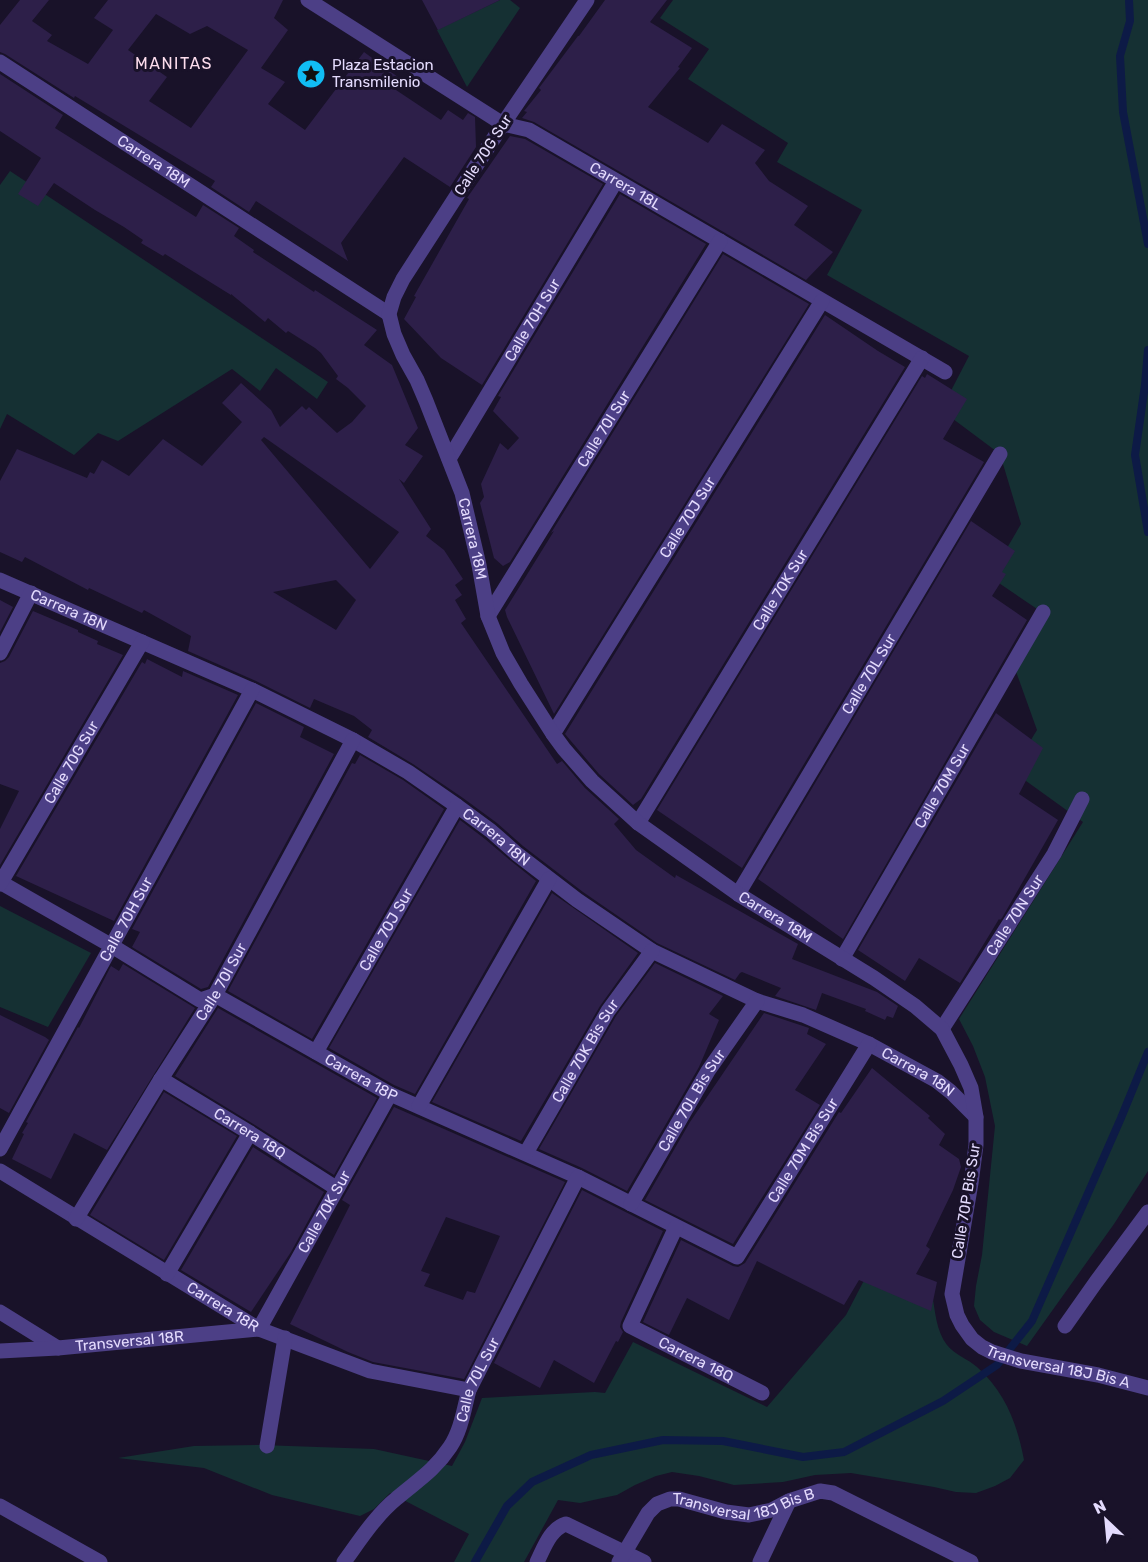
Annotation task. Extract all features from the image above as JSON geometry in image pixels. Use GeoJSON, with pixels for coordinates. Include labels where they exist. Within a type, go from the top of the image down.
{"type":"FeatureCollection","features":[{"type":"Feature","properties":{"kind":"street","name":"Carrera 18L"},"geometry":{"type":"LineString","coordinates":[[308,0],[503,124],[530,130],[945,372]]}},
{"type":"Feature","properties":{"kind":"street","name":"Calle 70G Sur"},"geometry":{"type":"LineString","coordinates":[[388,314],[403,279],[503,124],[587,0]]}},
{"type":"Feature","properties":{"kind":"street","name":"Carrera 18M"},"geometry":{"type":"LineString","coordinates":[[0,62],[388,314],[398,344],[417,380],[462,493],[479,564],[488,616],[503,652],[521,684],[564,749],[592,781],[638,823],[738,894],[874,978],[915,1006],[942,1029]]}},
{"type":"Feature","properties":{"kind":"street","name":"Calle 70H Sur"},"geometry":{"type":"LineString","coordinates":[[449,459],[616,181]]}},
{"type":"Feature","properties":{"kind":"street","name":"Calle 70I Sur"},"geometry":{"type":"LineString","coordinates":[[488,616],[720,241]]}},
{"type":"Feature","properties":{"kind":"street","name":"Calle 70J Sur"},"geometry":{"type":"LineString","coordinates":[[553,734],[822,301]]}},
{"type":"Feature","properties":{"kind":"street","name":"Calle 70K Sur"},"geometry":{"type":"LineString","coordinates":[[638,823],[922,358]]}},
{"type":"Feature","properties":{"kind":"street","name":"Calle 70L Sur"},"geometry":{"type":"LineString","coordinates":[[738,894],[1000,454]]}},
{"type":"Feature","properties":{"kind":"street","name":"Carrera 18N"},"geometry":{"type":"LineString","coordinates":[[0,580],[252,690],[353,740],[408,772],[491,831],[549,879],[652,951],[758,1001],[803,1015],[869,1044],[937,1081],[976,1117]]}},
{"type":"Feature","properties":{"kind":"street"},"geometry":{"type":"LineString","coordinates":[[0,653],[31,593]]}},
{"type":"Feature","properties":{"kind":"street","name":"Calle 70M Sur"},"geometry":{"type":"LineString","coordinates":[[842,959],[1043,612]]}},
{"type":"Feature","properties":{"kind":"street","name":"Calle 70G Sur"},"geometry":{"type":"LineString","coordinates":[[0,883],[142,642]]}},
{"type":"Feature","properties":{"kind":"street","name":"Calle 70H Sur"},"geometry":{"type":"LineString","coordinates":[[0,1149],[252,690]]}},
{"type":"Feature","properties":{"kind":"street","name":"Calle 70I Sur"},"geometry":{"type":"LineString","coordinates":[[76,1219],[215,994],[353,740]]}},
{"type":"Feature","properties":{"kind":"street","name":"Calle 70N Sur"},"geometry":{"type":"LineString","coordinates":[[942,1029],[1054,854],[1082,799]]}},
{"type":"Feature","properties":{"kind":"street","name":"Calle 70J Sur"},"geometry":{"type":"LineString","coordinates":[[316,1052],[456,806]]}},
{"type":"Feature","properties":{"kind":"street"},"geometry":{"type":"LineString","coordinates":[[418,1106],[549,879]]}},
{"type":"Feature","properties":{"kind":"street","name":"Carrera 18P"},"geometry":{"type":"LineString","coordinates":[[0,883],[112,946],[200,1000],[215,994],[390,1094],[578,1177],[737,1257]]}},
{"type":"Feature","properties":{"kind":"street","name":"Calle 70K Bis Sur"},"geometry":{"type":"LineString","coordinates":[[526,1153],[608,1011],[652,951]]}},
{"type":"Feature","properties":{"kind":"street","name":"Calle 70L Bis Sur"},"geometry":{"type":"LineString","coordinates":[[631,1204],[708,1071],[758,1001]]}},
{"type":"Feature","properties":{"kind":"street","name":"Calle 70P Bis Sur"},"geometry":{"type":"LineString","coordinates":[[942,1029],[971,1088],[976,1117],[976,1145],[971,1183],[952,1294],[957,1315],[972,1339]]}},
{"type":"Feature","properties":{"kind":"street","name":"Calle 70M Bis Sur"},"geometry":{"type":"LineString","coordinates":[[737,1257],[869,1044]]}},
{"type":"Feature","properties":{"kind":"street","name":"Carrera 18Q"},"geometry":{"type":"LineString","coordinates":[[161,1079],[336,1188]]}},
{"type":"Feature","properties":{"kind":"street","name":"Calle 70K Sur"},"geometry":{"type":"LineString","coordinates":[[259,1329],[390,1094]]}},
{"type":"Feature","properties":{"kind":"street"},"geometry":{"type":"LineString","coordinates":[[167,1274],[250,1133]]}},
{"type":"Feature","properties":{"kind":"street","name":"Carrera 18R"},"geometry":{"type":"LineString","coordinates":[[0,1172],[259,1329],[370,1371],[469,1390]]}},
{"type":"Feature","properties":{"kind":"street","name":"Calle 70L Sur"},"geometry":{"type":"LineString","coordinates":[[344,1562],[381,1514],[396,1498],[435,1467],[451,1445],[469,1390],[578,1177]]}},
{"type":"Feature","properties":{"kind":"street"},"geometry":{"type":"LineString","coordinates":[[1065,1326],[1148,1212]]}},
{"type":"Feature","properties":{"kind":"street","name":"Carrera 18Q"},"geometry":{"type":"LineString","coordinates":[[676,1227],[630,1326],[762,1393]]}},
{"type":"Feature","properties":{"kind":"street"},"geometry":{"type":"LineString","coordinates":[[0,1312],[58,1348]]}},
{"type":"Feature","properties":{"kind":"street","name":"Transversal 18R"},"geometry":{"type":"LineString","coordinates":[[0,1351],[58,1348],[259,1329]]}},
{"type":"Feature","properties":{"kind":"street"},"geometry":{"type":"LineString","coordinates":[[267,1446],[285,1338]]}},
{"type":"Feature","properties":{"kind":"street","name":"Transversal 18J Bis A"},"geometry":{"type":"LineString","coordinates":[[972,1339],[992,1352],[1022,1361],[1098,1375],[1148,1388]]}},
{"type":"Feature","properties":{"kind":"street","name":"Transversal 18J Bis B"},"geometry":{"type":"LineString","coordinates":[[622,1557],[648,1513],[657,1504],[670,1499],[679,1499],[726,1512],[748,1515],[772,1510],[789,1500],[820,1491],[833,1493],[971,1562]]}},
{"type":"Feature","properties":{"kind":"street"},"geometry":{"type":"LineString","coordinates":[[760,1562],[789,1500]]}},
{"type":"Feature","properties":{"kind":"street"},"geometry":{"type":"LineString","coordinates":[[0,1506],[100,1562]]}},
{"type":"Feature","properties":{"kind":"street"},"geometry":{"type":"LineString","coordinates":[[537,1562],[553,1531],[566,1524],[622,1557],[644,1562]]}},
{"type":"Feature","properties":{"kind":"green space"},"geometry":{"type":"Polygon","coordinates":[[[500,0],[510,0],[520,8],[467,87],[437,30],[500,0]]]}},
{"type":"Feature","properties":{"kind":"green space"},"geometry":{"type":"Polygon","coordinates":[[[673,0],[1148,0],[1148,1171],[1114,1224],[1027,1346],[994,1332],[980,1320],[974,1306],[982,1255],[995,1126],[985,1077],[959,1019],[1083,822],[1012,771],[1037,730],[1014,666],[1046,615],[990,577],[1021,524],[1000,454],[941,410],[969,356],[827,275],[862,210],[777,162],[788,143],[688,79],[709,49],[660,18],[673,0]]]}},
{"type":"Feature","properties":{"kind":"green space"},"geometry":{"type":"Polygon","coordinates":[[[10,171],[328,382],[317,399],[276,368],[260,391],[232,369],[118,441],[98,433],[74,455],[7,414],[0,429],[0,185],[10,171]]]}},
{"type":"Feature","properties":{"kind":"green space"},"geometry":{"type":"Polygon","coordinates":[[[0,906],[91,953],[48,1027],[0,1007],[0,906]]]}},
{"type":"Feature","properties":{"kind":"green space"},"geometry":{"type":"Polygon","coordinates":[[[871,1267],[932,1293],[938,1327],[947,1345],[977,1367],[995,1387],[1018,1433],[1024,1460],[1010,1478],[976,1493],[956,1492],[851,1473],[815,1475],[783,1482],[734,1485],[672,1472],[656,1476],[617,1495],[580,1503],[558,1500],[524,1562],[454,1562],[469,1534],[390,1493],[374,1509],[360,1516],[272,1495],[204,1468],[118,1458],[194,1446],[261,1445],[374,1449],[452,1466],[465,1442],[482,1398],[605,1393],[633,1342],[767,1407],[846,1315],[871,1267]]]}},
{"type":"Feature","properties":{"kind":"building"},"geometry":{"type":"Polygon","coordinates":[[[20,0],[49,0],[32,21],[52,35],[47,41],[88,64],[113,30],[94,18],[108,0],[283,0],[274,18],[288,30],[261,68],[285,82],[268,104],[305,130],[364,52],[402,80],[390,86],[441,120],[448,110],[463,120],[468,113],[475,117],[476,147],[450,187],[404,157],[341,243],[348,261],[256,201],[249,212],[211,187],[215,181],[0,52],[0,25],[20,0]],[[156,14],[128,50],[167,77],[149,101],[191,128],[248,50],[207,26],[190,34],[156,14]]]}},
{"type":"Feature","properties":{"kind":"building"},"geometry":{"type":"Polygon","coordinates":[[[422,0],[500,0],[438,30],[422,0]]]}},
{"type":"Feature","properties":{"kind":"building"},"geometry":{"type":"Polygon","coordinates":[[[605,0],[667,0],[650,22],[692,48],[678,67],[680,68],[648,107],[708,143],[722,124],[765,150],[755,163],[769,181],[808,206],[794,225],[833,252],[806,280],[534,122],[522,118],[527,112],[524,111],[541,90],[539,88],[605,0]]]}},
{"type":"Feature","properties":{"kind":"building"},"geometry":{"type":"Polygon","coordinates":[[[0,74],[63,115],[55,128],[196,217],[203,205],[239,228],[234,236],[254,250],[253,252],[377,330],[364,345],[392,365],[418,428],[405,445],[423,456],[404,483],[399,479],[431,529],[426,536],[444,550],[463,579],[455,585],[462,595],[455,600],[466,619],[461,623],[557,764],[562,761],[585,788],[619,819],[614,824],[636,850],[675,878],[676,875],[798,944],[792,959],[877,992],[898,1006],[893,1018],[887,1016],[885,1020],[865,1011],[866,1009],[822,993],[816,1010],[775,996],[781,988],[742,972],[735,980],[657,943],[583,892],[463,798],[368,737],[372,730],[354,716],[314,699],[310,708],[188,651],[191,636],[144,610],[142,613],[89,588],[88,590],[25,557],[22,562],[0,552],[0,481],[17,449],[87,478],[90,472],[94,474],[102,460],[129,476],[163,439],[202,466],[242,422],[222,403],[241,383],[271,410],[280,427],[302,406],[306,410],[309,407],[337,433],[352,422],[366,406],[336,379],[338,376],[315,348],[288,331],[286,333],[268,318],[265,322],[231,294],[165,254],[163,256],[141,243],[143,240],[54,183],[38,206],[18,194],[41,158],[0,131],[0,74]],[[264,437],[261,440],[370,569],[399,532],[264,437]],[[336,580],[273,592],[336,630],[356,600],[336,580]]]}},
{"type":"Feature","properties":{"kind":"building"},"geometry":{"type":"Polygon","coordinates":[[[510,136],[525,139],[603,184],[482,385],[441,358],[404,319],[416,297],[414,296],[469,199],[467,198],[510,136]]]}},
{"type":"Feature","properties":{"kind":"building"},"geometry":{"type":"Polygon","coordinates":[[[620,194],[706,244],[510,562],[503,566],[494,558],[480,503],[484,497],[481,484],[500,443],[508,450],[519,438],[493,411],[501,397],[498,396],[620,194]]]}},
{"type":"Feature","properties":{"kind":"building"},"geometry":{"type":"Polygon","coordinates":[[[723,254],[809,304],[554,714],[505,610],[723,254]]]}},
{"type":"Feature","properties":{"kind":"building"},"geometry":{"type":"Polygon","coordinates":[[[825,315],[905,367],[641,799],[633,805],[599,774],[565,734],[825,315]]]}},
{"type":"Feature","properties":{"kind":"building"},"geometry":{"type":"Polygon","coordinates":[[[927,374],[967,399],[943,439],[984,462],[742,868],[657,810],[922,376],[925,378],[927,374]]]}},
{"type":"Feature","properties":{"kind":"building"},"geometry":{"type":"Polygon","coordinates":[[[971,521],[1015,551],[1002,572],[1006,574],[992,596],[1027,620],[843,939],[758,879],[971,521]]]}},
{"type":"Feature","properties":{"kind":"building"},"geometry":{"type":"Polygon","coordinates":[[[0,600],[13,607],[0,632],[0,600]]]}},
{"type":"Feature","properties":{"kind":"building"},"geometry":{"type":"Polygon","coordinates":[[[33,611],[78,630],[98,641],[97,644],[123,655],[0,865],[0,829],[19,791],[0,784],[0,663],[9,657],[33,611]]]}},
{"type":"Feature","properties":{"kind":"building"},"geometry":{"type":"Polygon","coordinates":[[[147,659],[182,677],[183,671],[238,695],[114,921],[16,876],[142,662],[145,664],[147,659]]]}},
{"type":"Feature","properties":{"kind":"building"},"geometry":{"type":"Polygon","coordinates":[[[256,703],[304,727],[300,737],[334,754],[208,987],[201,989],[132,947],[140,932],[132,929],[256,703]]]}},
{"type":"Feature","properties":{"kind":"building"},"geometry":{"type":"Polygon","coordinates":[[[996,713],[1043,748],[1019,794],[1058,820],[1002,918],[999,919],[960,983],[919,958],[905,981],[858,950],[996,713]]]}},
{"type":"Feature","properties":{"kind":"building"},"geometry":{"type":"Polygon","coordinates":[[[360,755],[403,780],[444,809],[312,1039],[228,991],[352,763],[355,764],[360,755]]]}},
{"type":"Feature","properties":{"kind":"building"},"geometry":{"type":"Polygon","coordinates":[[[460,820],[536,881],[415,1094],[394,1085],[329,1048],[460,820]]]}},
{"type":"Feature","properties":{"kind":"building"},"geometry":{"type":"Polygon","coordinates":[[[552,893],[638,953],[600,1006],[521,1141],[432,1102],[552,893]]]}},
{"type":"Feature","properties":{"kind":"building"},"geometry":{"type":"Polygon","coordinates":[[[655,963],[723,996],[709,1014],[719,1020],[699,1067],[627,1191],[539,1149],[616,1016],[655,963]]]}},
{"type":"Feature","properties":{"kind":"building"},"geometry":{"type":"Polygon","coordinates":[[[123,964],[195,1008],[107,1150],[74,1133],[51,1179],[12,1159],[24,1134],[22,1133],[28,1123],[26,1122],[111,966],[119,971],[123,964]]]}},
{"type":"Feature","properties":{"kind":"building"},"geometry":{"type":"Polygon","coordinates":[[[218,1008],[377,1098],[334,1175],[175,1076],[218,1008]]]}},
{"type":"Feature","properties":{"kind":"building"},"geometry":{"type":"Polygon","coordinates":[[[764,1013],[809,1028],[807,1034],[826,1044],[795,1090],[820,1105],[733,1244],[645,1200],[690,1122],[764,1013]]]}},
{"type":"Feature","properties":{"kind":"building"},"geometry":{"type":"Polygon","coordinates":[[[0,1015],[49,1040],[9,1113],[0,1108],[0,1015]]]}},
{"type":"Feature","properties":{"kind":"building"},"geometry":{"type":"Polygon","coordinates":[[[872,1068],[930,1116],[928,1118],[945,1134],[939,1145],[959,1159],[961,1167],[953,1190],[926,1246],[930,1249],[916,1274],[937,1282],[931,1311],[859,1280],[844,1305],[757,1261],[729,1320],[687,1298],[669,1335],[643,1322],[681,1240],[733,1266],[738,1267],[745,1263],[839,1112],[841,1113],[872,1068]]]}},
{"type":"Feature","properties":{"kind":"building"},"geometry":{"type":"Polygon","coordinates":[[[164,1092],[237,1136],[164,1260],[90,1215],[164,1092]]]}},
{"type":"Feature","properties":{"kind":"building"},"geometry":{"type":"Polygon","coordinates":[[[394,1107],[565,1182],[464,1379],[373,1362],[290,1324],[350,1205],[342,1200],[394,1107]],[[446,1217],[421,1271],[430,1274],[424,1286],[463,1300],[467,1291],[475,1293],[500,1236],[446,1217]]]}},
{"type":"Feature","properties":{"kind":"building"},"geometry":{"type":"Polygon","coordinates":[[[253,1147],[324,1192],[291,1252],[251,1312],[181,1270],[253,1147]]]}},
{"type":"Feature","properties":{"kind":"building"},"geometry":{"type":"Polygon","coordinates":[[[582,1190],[663,1231],[621,1322],[620,1327],[623,1332],[594,1383],[554,1360],[540,1388],[494,1363],[582,1190]]]}},
{"type":"Feature","properties":{"kind":"waterway"},"geometry":{"type":"LineString","coordinates":[[1129,0],[1130,21],[1120,56],[1123,112],[1148,244]]}},
{"type":"Feature","properties":{"kind":"waterway"},"geometry":{"type":"LineString","coordinates":[[1148,350],[1135,455],[1148,532]]}},
{"type":"Feature","properties":{"kind":"waterway"},"geometry":{"type":"LineString","coordinates":[[475,1562],[507,1506],[532,1482],[591,1455],[663,1440],[723,1441],[803,1457],[844,1452],[943,1401],[997,1365],[1032,1321],[1148,1052]]}},
{"type":"Feature","properties":{"kind":"place","name":"Plaza Estacion Transmilenio"},"geometry":{"type":"Point","coordinates":[311,74]}},
{"type":"Feature","properties":{"kind":"district","name":"MANITAS"},"geometry":{"type":"Point","coordinates":[174,63]}}]}
